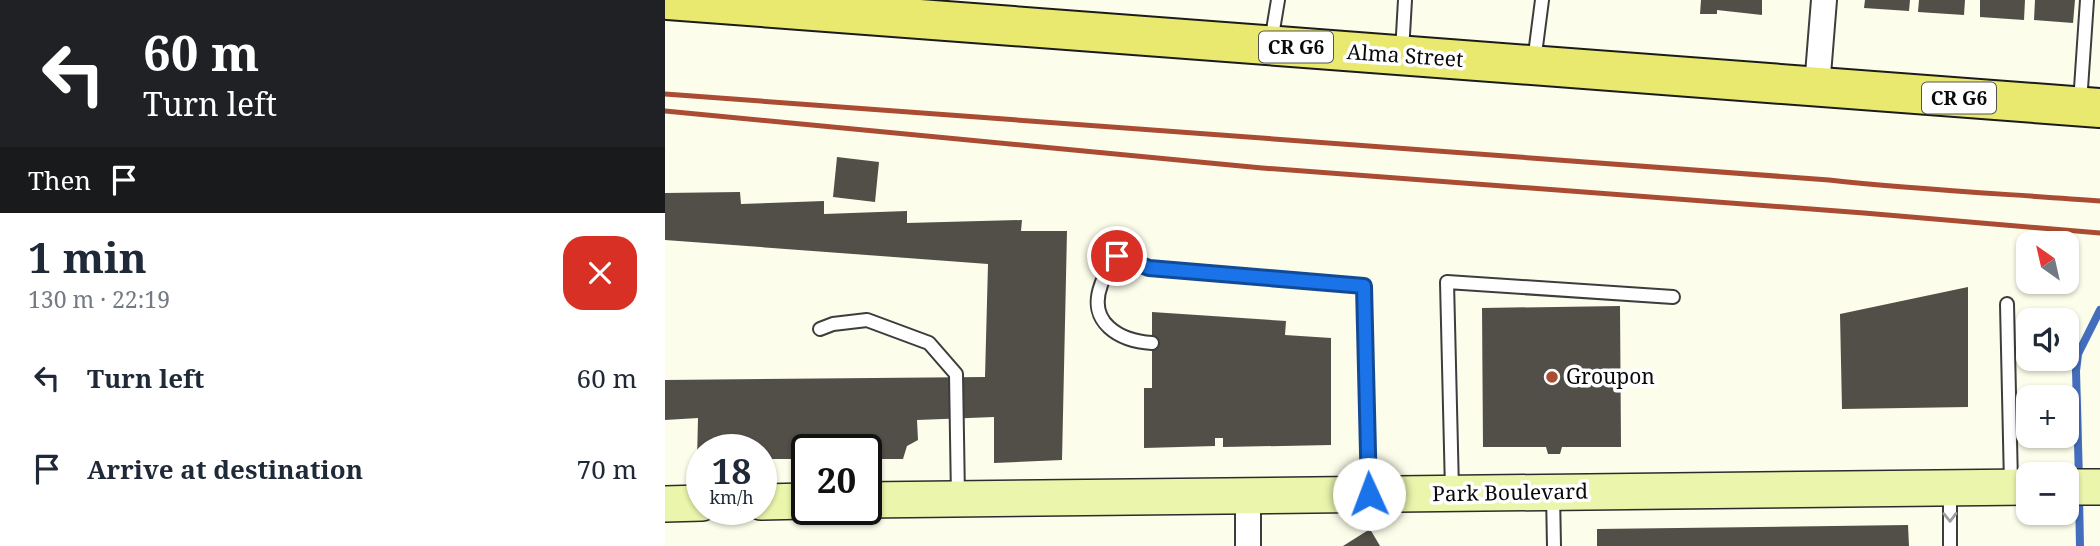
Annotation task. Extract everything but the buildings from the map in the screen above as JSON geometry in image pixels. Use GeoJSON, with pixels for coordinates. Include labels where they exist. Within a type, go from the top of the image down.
{"type":"FeatureCollection","features":[{"type":"Feature","properties":{"kind":"main road","name":"Alma Street"},"geometry":{"type":"LineString","coordinates":[[668,0],[2090,107]]}},
{"type":"Feature","properties":{"kind":"main road"},"geometry":{"type":"LineString","coordinates":[[665,9],[774,8]]}},
{"type":"Feature","properties":{"kind":"street"},"geometry":{"type":"LineString","coordinates":[[1817,87],[1824,0]]}},
{"type":"Feature","properties":{"kind":"street","name":"Park Boulevard"},"geometry":{"type":"LineString","coordinates":[[882,500],[2016,487]]}},
{"type":"Feature","properties":{"kind":"street"},"geometry":{"type":"LineString","coordinates":[[1248,496],[1248,546]]}},
{"type":"Feature","properties":{"kind":"street"},"geometry":{"type":"LineString","coordinates":[[665,503],[686,503]]}},
{"type":"Feature","properties":{"kind":"lane"},"geometry":{"type":"LineString","coordinates":[[1271,46],[1278,0]]}},
{"type":"Feature","properties":{"kind":"lane"},"geometry":{"type":"LineString","coordinates":[[1402,55],[1405,0]]}},
{"type":"Feature","properties":{"kind":"lane"},"geometry":{"type":"LineString","coordinates":[[1534,66],[1542,0]]}},
{"type":"Feature","properties":{"kind":"lane"},"geometry":{"type":"LineString","coordinates":[[2087,0],[2090,107]]}},
{"type":"Feature","properties":{"kind":"lane"},"geometry":{"type":"LineString","coordinates":[[1152,343],[1127,340],[1113,332],[1102,319],[1098,304],[1100,285],[1117,256],[1149,268],[1364,286],[1369,494]]}},
{"type":"Feature","properties":{"kind":"lane"},"geometry":{"type":"LineString","coordinates":[[1452,494],[1447,282],[1673,297]]}},
{"type":"Feature","properties":{"kind":"lane"},"geometry":{"type":"LineString","coordinates":[[2007,304],[2018,462]]}},
{"type":"Feature","properties":{"kind":"lane"},"geometry":{"type":"LineString","coordinates":[[820,329],[833,324],[867,320],[929,343],[956,374],[958,499]]}},
{"type":"Feature","properties":{"kind":"lane"},"geometry":{"type":"LineString","coordinates":[[1950,488],[1950,546]]}},
{"type":"Feature","properties":{"kind":"lane"},"geometry":{"type":"LineString","coordinates":[[1553,492],[1554,546]]}},
{"type":"Feature","properties":{"kind":"waterway"},"geometry":{"type":"LineString","coordinates":[[2079,462],[2078,354],[2100,310]]}},
{"type":"Feature","properties":{"kind":"waterway"},"geometry":{"type":"LineString","coordinates":[[2079,496],[2080,546]]}},
{"type":"Feature","properties":{"kind":"railway"},"geometry":{"type":"LineString","coordinates":[[665,94],[2100,201]]}},
{"type":"Feature","properties":{"kind":"railway"},"geometry":{"type":"LineString","coordinates":[[665,111],[1262,168],[2100,233]]}},
{"type":"Feature","properties":{"kind":"place","name":"Groupon"},"geometry":{"type":"Point","coordinates":[1552,377]}},
{"type":"Feature","properties":{"kind":"route"},"geometry":{"type":"LineString","coordinates":[[1117,256],[1149,268],[1364,286],[1369,494]]}}]}
